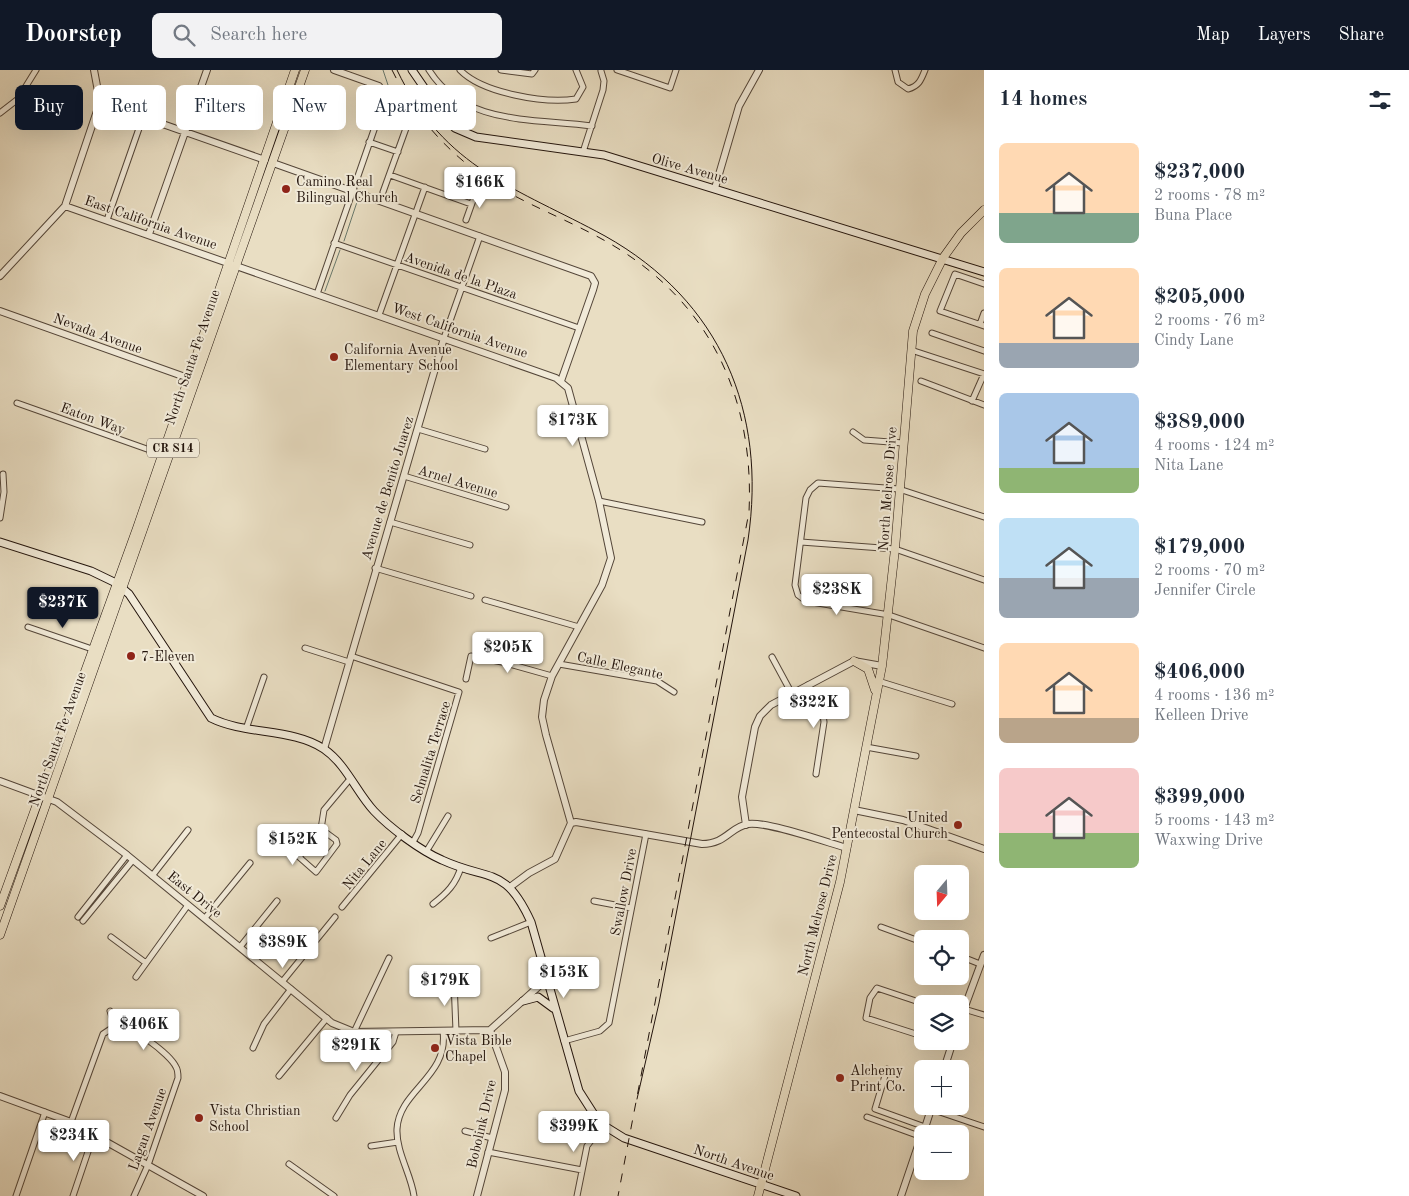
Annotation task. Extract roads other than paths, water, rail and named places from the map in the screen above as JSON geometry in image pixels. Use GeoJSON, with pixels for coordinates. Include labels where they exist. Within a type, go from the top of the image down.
{"type":"FeatureCollection","features":[{"type":"Feature","properties":{"kind":"main road","name":"North Santa Fe Avenue"},"geometry":{"type":"LineString","coordinates":[[0,935],[208,349],[265,160],[295,70]]}},
{"type":"Feature","properties":{"kind":"main road","name":"North Santa Fe Avenue"},"geometry":{"type":"LineString","coordinates":[[0,906],[140,520],[160,454],[211,312],[273,164],[306,70]]}},
{"type":"Feature","properties":{"kind":"main road","name":"Olive Avenue"},"geometry":{"type":"LineString","coordinates":[[412,70],[445,118],[464,133],[476,138],[606,155],[984,272]]}},
{"type":"Feature","properties":{"kind":"main road","name":"North Melrose Drive"},"geometry":{"type":"LineString","coordinates":[[758,1196],[847,848],[882,666],[895,549],[910,349],[913,331],[926,294],[943,258],[961,233],[984,210]]}},
{"type":"Feature","properties":{"kind":"main road"},"geometry":{"type":"LineString","coordinates":[[208,349],[205,344],[211,325],[211,312]]}},
{"type":"Feature","properties":{"kind":"main road"},"geometry":{"type":"LineString","coordinates":[[0,542],[91,571],[116,583],[129,594],[211,718],[227,726],[306,741],[324,749],[374,811],[426,852],[461,867],[491,876],[503,881],[510,887]]}},
{"type":"Feature","properties":{"kind":"main road"},"geometry":{"type":"LineString","coordinates":[[854,662],[868,669],[876,694]]}},
{"type":"Feature","properties":{"kind":"main road","name":"North Avenue"},"geometry":{"type":"LineString","coordinates":[[510,887],[524,906],[531,922],[579,1091],[585,1103],[604,1125],[629,1140],[796,1196]]}},
{"type":"Feature","properties":{"kind":"main road"},"geometry":{"type":"LineString","coordinates":[[523,1001],[538,997],[550,1003],[555,1010]]}},
{"type":"Feature","properties":{"kind":"street"},"geometry":{"type":"LineString","coordinates":[[0,113],[18,99],[36,70]]}},
{"type":"Feature","properties":{"kind":"street"},"geometry":{"type":"LineString","coordinates":[[94,70],[97,85]]}},
{"type":"Feature","properties":{"kind":"street"},"geometry":{"type":"LineString","coordinates":[[148,234],[207,70]]}},
{"type":"Feature","properties":{"kind":"street"},"geometry":{"type":"LineString","coordinates":[[334,70],[376,85]]}},
{"type":"Feature","properties":{"kind":"street"},"geometry":{"type":"LineString","coordinates":[[429,70],[444,91],[465,106],[484,112],[592,126]]}},
{"type":"Feature","properties":{"kind":"street"},"geometry":{"type":"LineString","coordinates":[[460,70],[475,82],[499,92],[564,101],[576,99],[581,93],[583,87],[576,70]]}},
{"type":"Feature","properties":{"kind":"street"},"geometry":{"type":"LineString","coordinates":[[500,70],[532,74],[535,70]]}},
{"type":"Feature","properties":{"kind":"street"},"geometry":{"type":"LineString","coordinates":[[583,152],[604,84],[601,70]]}},
{"type":"Feature","properties":{"kind":"street"},"geometry":{"type":"LineString","coordinates":[[616,70],[670,88],[676,70]]}},
{"type":"Feature","properties":{"kind":"street"},"geometry":{"type":"LineString","coordinates":[[715,188],[739,106],[759,70]]}},
{"type":"Feature","properties":{"kind":"street"},"geometry":{"type":"LineString","coordinates":[[895,70],[898,82],[908,89],[916,87],[921,81],[925,70]]}},
{"type":"Feature","properties":{"kind":"street"},"geometry":{"type":"LineString","coordinates":[[0,276],[65,206],[93,123]]}},
{"type":"Feature","properties":{"kind":"street"},"geometry":{"type":"LineString","coordinates":[[166,125],[265,160]]}},
{"type":"Feature","properties":{"kind":"street"},"geometry":{"type":"LineString","coordinates":[[107,220],[138,130]]}},
{"type":"Feature","properties":{"kind":"street"},"geometry":{"type":"LineString","coordinates":[[317,294],[373,130]]}},
{"type":"Feature","properties":{"kind":"street"},"geometry":{"type":"LineString","coordinates":[[384,192],[406,130]]}},
{"type":"Feature","properties":{"kind":"street"},"geometry":{"type":"LineString","coordinates":[[369,142],[398,152]]}},
{"type":"Feature","properties":{"kind":"street"},"geometry":{"type":"LineString","coordinates":[[273,164],[587,274],[594,283],[561,381],[568,388],[611,549],[611,563],[552,676],[544,700],[542,717],[571,823],[555,859],[529,873],[510,887]]}},
{"type":"Feature","properties":{"kind":"street"},"geometry":{"type":"LineString","coordinates":[[390,174],[471,204]]}},
{"type":"Feature","properties":{"kind":"street"},"geometry":{"type":"LineString","coordinates":[[379,315],[425,187]]}},
{"type":"Feature","properties":{"kind":"street"},"geometry":{"type":"LineString","coordinates":[[466,220],[476,192]]}},
{"type":"Feature","properties":{"kind":"street","name":"East California Avenue"},"geometry":{"type":"LineString","coordinates":[[65,206],[233,263]]}},
{"type":"Feature","properties":{"kind":"street","name":"Avenue de Benito Juarez"},"geometry":{"type":"LineString","coordinates":[[324,749],[444,338],[480,236]]}},
{"type":"Feature","properties":{"kind":"street","name":"Avenida de la Plaza"},"geometry":{"type":"LineString","coordinates":[[334,243],[579,328]]}},
{"type":"Feature","properties":{"kind":"street","name":"West California Avenue"},"geometry":{"type":"LineString","coordinates":[[233,263],[561,381]]}},
{"type":"Feature","properties":{"kind":"street"},"geometry":{"type":"LineString","coordinates":[[984,284],[955,274],[940,311],[982,325],[984,313]]}},
{"type":"Feature","properties":{"kind":"street","name":"Nevada Avenue"},"geometry":{"type":"LineString","coordinates":[[0,311],[188,378]]}},
{"type":"Feature","properties":{"kind":"street"},"geometry":{"type":"LineString","coordinates":[[932,333],[984,351]]}},
{"type":"Feature","properties":{"kind":"street"},"geometry":{"type":"LineString","coordinates":[[910,349],[984,374],[972,401]]}},
{"type":"Feature","properties":{"kind":"street"},"geometry":{"type":"LineString","coordinates":[[921,381],[984,405]]}},
{"type":"Feature","properties":{"kind":"street","name":"Eaton Way"},"geometry":{"type":"LineString","coordinates":[[17,403],[160,454]]}},
{"type":"Feature","properties":{"kind":"street"},"geometry":{"type":"LineString","coordinates":[[418,429],[485,449]]}},
{"type":"Feature","properties":{"kind":"street"},"geometry":{"type":"LineString","coordinates":[[853,432],[864,440],[903,443]]}},
{"type":"Feature","properties":{"kind":"street"},"geometry":{"type":"LineString","coordinates":[[0,518],[4,492],[3,474]]}},
{"type":"Feature","properties":{"kind":"street","name":"Arnel Avenue"},"geometry":{"type":"LineString","coordinates":[[404,476],[506,507]]}},
{"type":"Feature","properties":{"kind":"street"},"geometry":{"type":"LineString","coordinates":[[984,517],[899,489],[818,484],[810,490],[806,498],[794,585],[798,595],[806,601],[888,615],[984,648]]}},
{"type":"Feature","properties":{"kind":"street"},"geometry":{"type":"LineString","coordinates":[[599,501],[702,522]]}},
{"type":"Feature","properties":{"kind":"street"},"geometry":{"type":"LineString","coordinates":[[390,522],[470,545]]}},
{"type":"Feature","properties":{"kind":"street"},"geometry":{"type":"LineString","coordinates":[[801,542],[895,549],[984,580]]}},
{"type":"Feature","properties":{"kind":"street"},"geometry":{"type":"LineString","coordinates":[[376,568],[472,596]]}},
{"type":"Feature","properties":{"kind":"street"},"geometry":{"type":"LineString","coordinates":[[792,599],[798,595]]}},
{"type":"Feature","properties":{"kind":"street"},"geometry":{"type":"LineString","coordinates":[[485,600],[579,627]]}},
{"type":"Feature","properties":{"kind":"street"},"geometry":{"type":"LineString","coordinates":[[28,627],[92,649]]}},
{"type":"Feature","properties":{"kind":"street"},"geometry":{"type":"LineString","coordinates":[[305,648],[350,659]]}},
{"type":"Feature","properties":{"kind":"street"},"geometry":{"type":"LineString","coordinates":[[466,678],[471,656],[502,662],[552,676]]}},
{"type":"Feature","properties":{"kind":"street"},"geometry":{"type":"LineString","coordinates":[[772,656],[792,694]]}},
{"type":"Feature","properties":{"kind":"street","name":"Selmalita Terrace"},"geometry":{"type":"LineString","coordinates":[[350,659],[459,692],[413,842]]}},
{"type":"Feature","properties":{"kind":"street"},"geometry":{"type":"LineString","coordinates":[[746,825],[742,797],[755,728],[760,716],[771,705],[854,662],[882,666]]}},
{"type":"Feature","properties":{"kind":"street","name":"Calle Elegante"},"geometry":{"type":"LineString","coordinates":[[559,664],[657,682],[674,692]]}},
{"type":"Feature","properties":{"kind":"street"},"geometry":{"type":"LineString","coordinates":[[246,729],[264,677]]}},
{"type":"Feature","properties":{"kind":"street"},"geometry":{"type":"LineString","coordinates":[[878,680],[952,704]]}},
{"type":"Feature","properties":{"kind":"street"},"geometry":{"type":"LineString","coordinates":[[808,685],[823,715],[824,722],[816,774]]}},
{"type":"Feature","properties":{"kind":"street"},"geometry":{"type":"LineString","coordinates":[[866,748],[916,756]]}},
{"type":"Feature","properties":{"kind":"street"},"geometry":{"type":"LineString","coordinates":[[321,829],[336,840],[337,844],[316,872],[299,857],[321,829],[324,810],[350,779]]}},
{"type":"Feature","properties":{"kind":"street","name":"East Drive"},"geometry":{"type":"LineString","coordinates":[[0,782],[57,802],[133,860],[327,1018],[347,1031],[490,1030]]}},
{"type":"Feature","properties":{"kind":"street"},"geometry":{"type":"LineString","coordinates":[[854,810],[902,820],[984,849]]}},
{"type":"Feature","properties":{"kind":"street"},"geometry":{"type":"LineString","coordinates":[[426,852],[448,816]]}},
{"type":"Feature","properties":{"kind":"street"},"geometry":{"type":"LineString","coordinates":[[571,823],[592,824],[709,844],[722,840],[746,825],[763,825],[847,848]]}},
{"type":"Feature","properties":{"kind":"street"},"geometry":{"type":"LineString","coordinates":[[152,876],[188,830]]}},
{"type":"Feature","properties":{"kind":"street","name":"Nita Lane"},"geometry":{"type":"LineString","coordinates":[[342,907],[402,834]]}},
{"type":"Feature","properties":{"kind":"street","name":"Swallow Drive"},"geometry":{"type":"LineString","coordinates":[[564,1040],[600,1031],[609,1023],[646,834]]}},
{"type":"Feature","properties":{"kind":"street"},"geometry":{"type":"LineString","coordinates":[[126,855],[80,919],[133,860]]}},
{"type":"Feature","properties":{"kind":"street"},"geometry":{"type":"LineString","coordinates":[[205,918],[250,863]]}},
{"type":"Feature","properties":{"kind":"street"},"geometry":{"type":"LineString","coordinates":[[433,904],[448,892],[457,879],[461,867]]}},
{"type":"Feature","properties":{"kind":"street"},"geometry":{"type":"LineString","coordinates":[[240,947],[277,901]]}},
{"type":"Feature","properties":{"kind":"street"},"geometry":{"type":"LineString","coordinates":[[594,901],[631,908]]}},
{"type":"Feature","properties":{"kind":"street"},"geometry":{"type":"LineString","coordinates":[[136,977],[188,905]]}},
{"type":"Feature","properties":{"kind":"street"},"geometry":{"type":"LineString","coordinates":[[282,982],[335,917]]}},
{"type":"Feature","properties":{"kind":"street"},"geometry":{"type":"LineString","coordinates":[[491,938],[531,922]]}},
{"type":"Feature","properties":{"kind":"street"},"geometry":{"type":"LineString","coordinates":[[881,927],[914,939]]}},
{"type":"Feature","properties":{"kind":"street"},"geometry":{"type":"LineString","coordinates":[[111,937],[146,963]]}},
{"type":"Feature","properties":{"kind":"street"},"geometry":{"type":"LineString","coordinates":[[968,995],[984,955]]}},
{"type":"Feature","properties":{"kind":"street"},"geometry":{"type":"LineString","coordinates":[[354,1032],[389,958]]}},
{"type":"Feature","properties":{"kind":"street"},"geometry":{"type":"LineString","coordinates":[[969,960],[980,964]]}},
{"type":"Feature","properties":{"kind":"street"},"geometry":{"type":"LineString","coordinates":[[490,1030],[547,979]]}},
{"type":"Feature","properties":{"kind":"street"},"geometry":{"type":"LineString","coordinates":[[454,981],[456,1031]]}},
{"type":"Feature","properties":{"kind":"street"},"geometry":{"type":"LineString","coordinates":[[914,1000],[877,988],[870,998],[866,1018],[914,1033]]}},
{"type":"Feature","properties":{"kind":"street"},"geometry":{"type":"LineString","coordinates":[[253,1048],[264,1024],[291,989]]}},
{"type":"Feature","properties":{"kind":"street"},"geometry":{"type":"LineString","coordinates":[[71,1122],[103,1034],[115,1026],[110,1011]]}},
{"type":"Feature","properties":{"kind":"street"},"geometry":{"type":"LineString","coordinates":[[969,1015],[984,1015]]}},
{"type":"Feature","properties":{"kind":"street"},"geometry":{"type":"LineString","coordinates":[[279,1076],[327,1018]]}},
{"type":"Feature","properties":{"kind":"street","name":"Lagan Avenue"},"geometry":{"type":"LineString","coordinates":[[115,1026],[132,1029],[172,1061],[177,1069],[178,1078],[148,1166],[134,1196]]}},
{"type":"Feature","properties":{"kind":"street","name":"Bobolink Drive"},"geometry":{"type":"LineString","coordinates":[[476,1196],[505,1090],[505,1072],[490,1030]]}},
{"type":"Feature","properties":{"kind":"street"},"geometry":{"type":"LineString","coordinates":[[414,1196],[411,1178],[398,1142],[397,1129],[401,1113],[436,1067],[442,1053],[443,1031]]}},
{"type":"Feature","properties":{"kind":"street"},"geometry":{"type":"LineString","coordinates":[[336,1118],[350,1095],[392,1042],[396,1032]]}},
{"type":"Feature","properties":{"kind":"street"},"geometry":{"type":"LineString","coordinates":[[887,1069],[875,1109],[914,1128]]}},
{"type":"Feature","properties":{"kind":"street"},"geometry":{"type":"LineString","coordinates":[[0,1096],[71,1122],[203,1196]]}},
{"type":"Feature","properties":{"kind":"street"},"geometry":{"type":"LineString","coordinates":[[16,1196],[45,1112]]}},
{"type":"Feature","properties":{"kind":"street"},"geometry":{"type":"LineString","coordinates":[[951,1115],[984,1127]]}},
{"type":"Feature","properties":{"kind":"street"},"geometry":{"type":"LineString","coordinates":[[867,1117],[914,1130]]}},
{"type":"Feature","properties":{"kind":"street"},"geometry":{"type":"LineString","coordinates":[[576,1196],[587,1146],[604,1125]]}},
{"type":"Feature","properties":{"kind":"street"},"geometry":{"type":"LineString","coordinates":[[465,1131],[492,1138]]}},
{"type":"Feature","properties":{"kind":"street"},"geometry":{"type":"LineString","coordinates":[[73,1196],[94,1134]]}},
{"type":"Feature","properties":{"kind":"street"},"geometry":{"type":"LineString","coordinates":[[371,1146],[398,1142]]}},
{"type":"Feature","properties":{"kind":"street"},"geometry":{"type":"LineString","coordinates":[[488,1152],[582,1170]]}},
{"type":"Feature","properties":{"kind":"street"},"geometry":{"type":"LineString","coordinates":[[901,1196],[914,1159]]}},
{"type":"Feature","properties":{"kind":"street"},"geometry":{"type":"LineString","coordinates":[[289,1164],[334,1196]]}},
{"type":"Feature","properties":{"kind":"waterway"},"geometry":{"type":"LineString","coordinates":[[383,70],[388,85]]}},
{"type":"Feature","properties":{"kind":"waterway"},"geometry":{"type":"LineString","coordinates":[[344,241],[358,199]]}},
{"type":"Feature","properties":{"kind":"waterway"},"geometry":{"type":"LineString","coordinates":[[325,291],[340,250]]}},
{"type":"Feature","properties":{"kind":"tram line"},"geometry":{"type":"LineString","coordinates":[[397,70],[416,104],[437,131],[460,153],[486,172],[513,188],[605,236],[645,262],[679,293],[706,327],[727,364],[742,405],[750,448],[752,493],[748,540],[659,1003],[637,1099]]}},
{"type":"Feature","properties":{"kind":"railway"},"geometry":{"type":"LineString","coordinates":[[392,70],[414,108],[427,125],[457,156],[474,170],[511,194],[587,231],[631,257],[661,281],[687,308],[708,337],[724,368],[737,402],[745,437],[749,474],[749,512],[618,1196]]}},
{"type":"Feature","properties":{"kind":"place","name":"Camino Real Bilingual Church"},"geometry":{"type":"Point","coordinates":[286,189]}},
{"type":"Feature","properties":{"kind":"place","name":"California Avenue Elementary School"},"geometry":{"type":"Point","coordinates":[334,357]}},
{"type":"Feature","properties":{"kind":"place","name":"7-Eleven"},"geometry":{"type":"Point","coordinates":[131,656]}},
{"type":"Feature","properties":{"kind":"place","name":"United Pentecostal Church"},"geometry":{"type":"Point","coordinates":[958,825]}},
{"type":"Feature","properties":{"kind":"place","name":"Vista Bible Chapel"},"geometry":{"type":"Point","coordinates":[435,1048]}},
{"type":"Feature","properties":{"kind":"place","name":"Alchemy Print Co."},"geometry":{"type":"Point","coordinates":[840,1078]}},
{"type":"Feature","properties":{"kind":"place","name":"Vista Christian School"},"geometry":{"type":"Point","coordinates":[199,1118]}}]}
